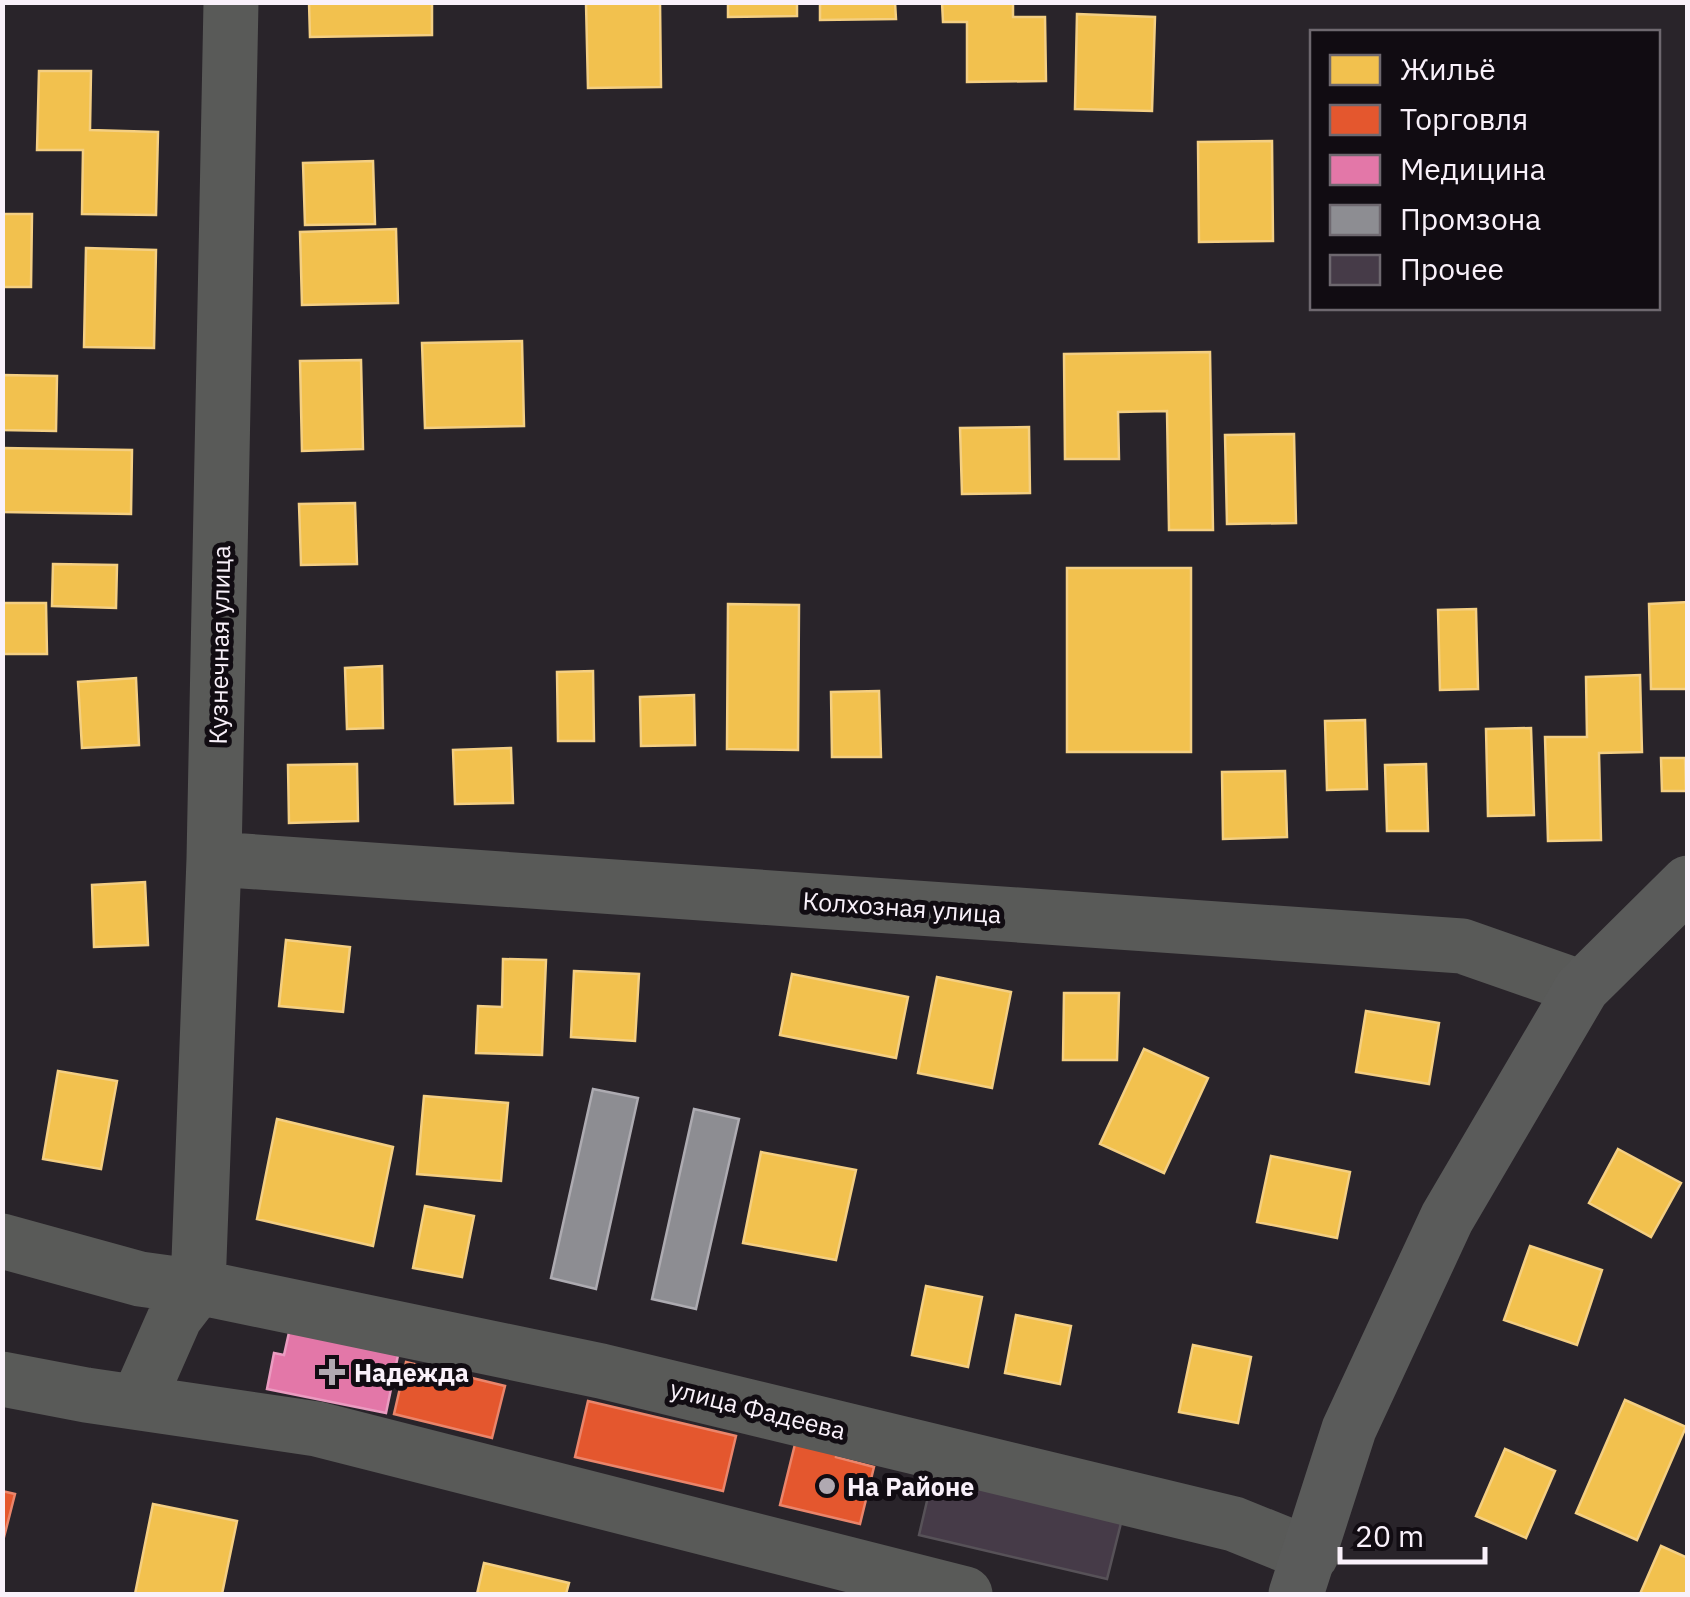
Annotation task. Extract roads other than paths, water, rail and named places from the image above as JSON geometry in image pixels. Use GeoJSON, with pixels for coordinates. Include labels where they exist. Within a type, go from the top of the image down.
{"type":"FeatureCollection","features":[{"type":"Feature","properties":{"kind":"main road"},"geometry":{"type":"LineString","coordinates":[[1304,1575],[1349,1429],[1447,1218],[1582,988],[1688,883]]}},
{"type":"Feature","properties":{"kind":"street","name":"Кузнечная улица"},"geometry":{"type":"LineString","coordinates":[[198,1288],[214,859],[230,2]]}},
{"type":"Feature","properties":{"kind":"street","name":"Колхозная улица"},"geometry":{"type":"LineString","coordinates":[[214,859],[1462,946],[1582,988]]}},
{"type":"Feature","properties":{"kind":"street","name":"улица Фадеева"},"geometry":{"type":"LineString","coordinates":[[2,1242],[140,1279],[601,1370],[1234,1524],[1304,1575]]}},
{"type":"Feature","properties":{"kind":"street"},"geometry":{"type":"LineString","coordinates":[[138,1401],[175,1317],[198,1288]]}},
{"type":"Feature","properties":{"kind":"street"},"geometry":{"type":"LineString","coordinates":[[2,1378],[316,1429],[965,1594]]}},
{"type":"Feature","properties":{"kind":"place","name":"Надежда"},"geometry":{"type":"Point","coordinates":[332,1372]}},
{"type":"Feature","properties":{"kind":"place","name":"На Районе"},"geometry":{"type":"Point","coordinates":[827,1486]}}]}
